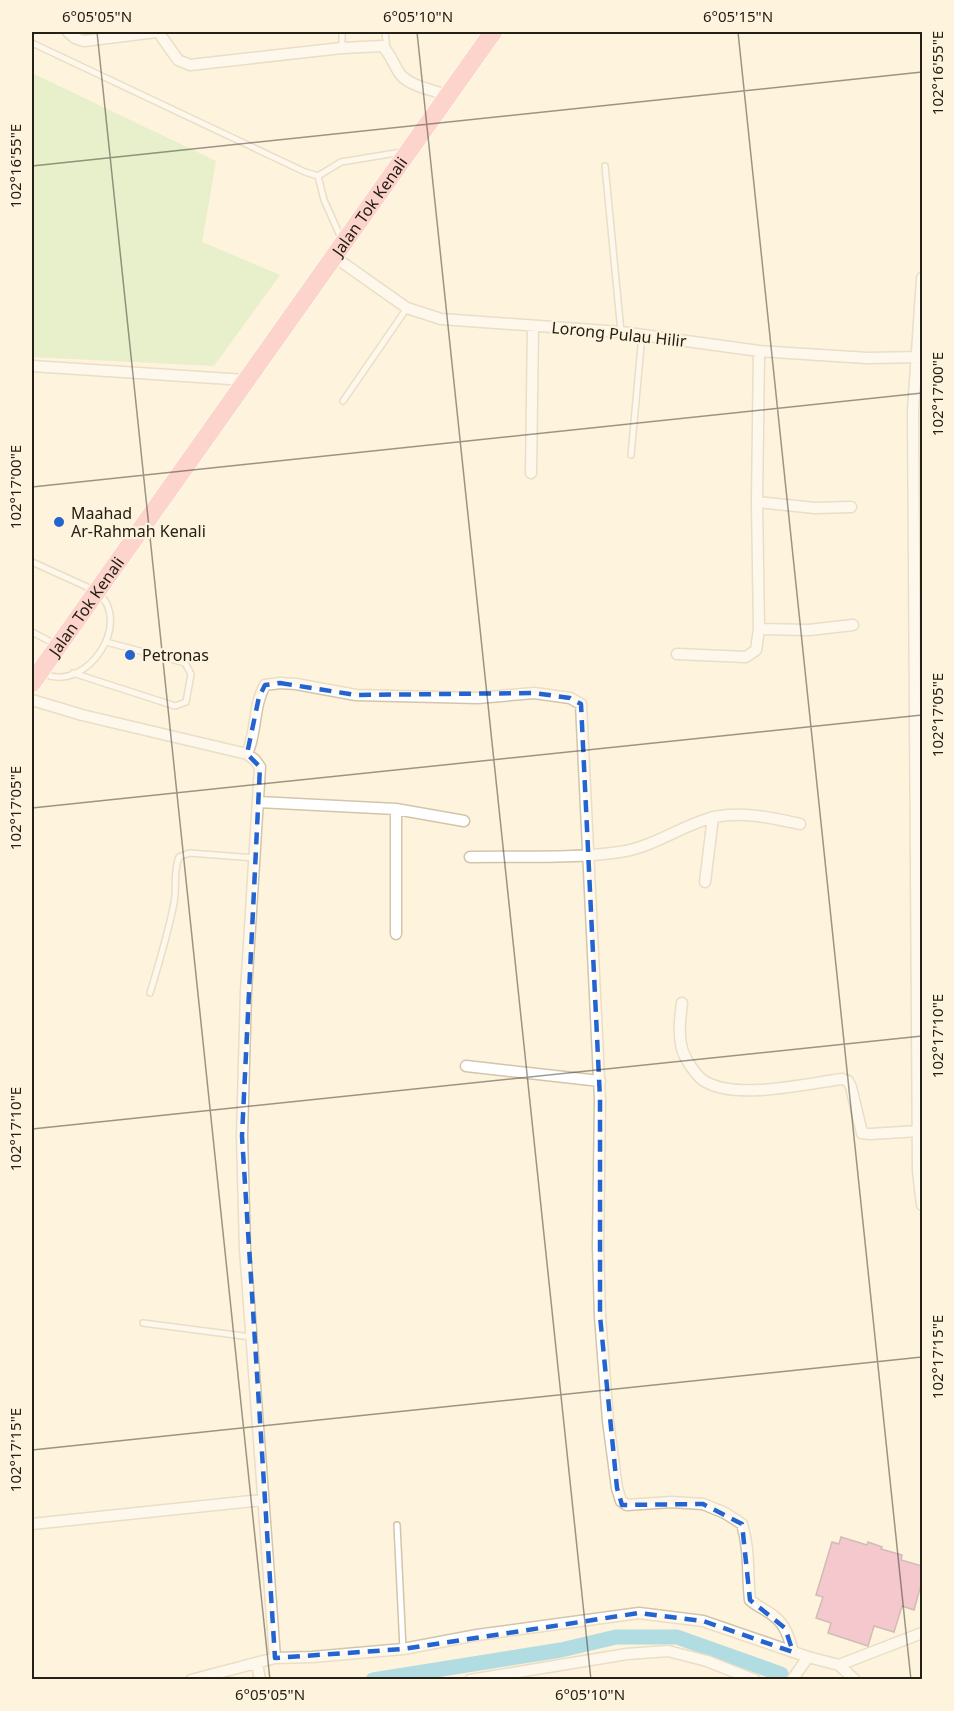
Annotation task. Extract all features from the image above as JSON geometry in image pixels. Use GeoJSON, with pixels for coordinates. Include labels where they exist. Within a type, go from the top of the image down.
{"type":"FeatureCollection","features":[{"type":"Feature","properties":{"kind":"main road","name":"Jalan Tok Kenali"},"geometry":{"type":"LineString","coordinates":[[36,677],[493,32]]}},
{"type":"Feature","properties":{"kind":"street"},"geometry":{"type":"LineString","coordinates":[[68,32],[84,41],[156,32],[178,60],[190,65],[342,48],[382,46],[388,51],[405,80],[447,96]]}},
{"type":"Feature","properties":{"kind":"street","name":"Lorong Pulau Hilir"},"geometry":{"type":"LineString","coordinates":[[338,249],[406,308],[441,320],[621,332],[759,351],[867,358],[920,357]]}},
{"type":"Feature","properties":{"kind":"street"},"geometry":{"type":"LineString","coordinates":[[922,278],[920,357],[913,411],[919,1131],[922,1205]]}},
{"type":"Feature","properties":{"kind":"street"},"geometry":{"type":"LineString","coordinates":[[531,473],[533,326]]}},
{"type":"Feature","properties":{"kind":"street"},"geometry":{"type":"LineString","coordinates":[[677,654],[746,657],[756,650],[759,629],[757,502],[759,351]]}},
{"type":"Feature","properties":{"kind":"street"},"geometry":{"type":"LineString","coordinates":[[32,366],[245,381]]}},
{"type":"Feature","properties":{"kind":"street"},"geometry":{"type":"LineString","coordinates":[[757,502],[815,508],[851,507]]}},
{"type":"Feature","properties":{"kind":"street"},"geometry":{"type":"LineString","coordinates":[[759,629],[809,630],[854,625]]}},
{"type":"Feature","properties":{"kind":"street"},"geometry":{"type":"LineString","coordinates":[[247,754],[255,731],[258,697],[265,685],[296,684],[356,695],[431,695],[478,698],[534,693],[570,698],[581,704],[600,1081],[598,1246],[600,1316],[608,1421],[617,1488],[621,1501],[627,1505],[671,1502],[703,1504],[725,1513],[742,1524],[748,1542],[750,1560],[748,1580],[750,1600],[758,1608],[774,1616],[785,1628],[793,1652]]}},
{"type":"Feature","properties":{"kind":"street"},"geometry":{"type":"LineString","coordinates":[[32,700],[82,715],[247,754],[260,767],[246,992],[242,1136],[245,1249],[275,1658]]}},
{"type":"Feature","properties":{"kind":"street"},"geometry":{"type":"LineString","coordinates":[[258,802],[396,809],[464,821]]}},
{"type":"Feature","properties":{"kind":"street"},"geometry":{"type":"LineString","coordinates":[[396,809],[396,934]]}},
{"type":"Feature","properties":{"kind":"street"},"geometry":{"type":"LineString","coordinates":[[470,857],[588,855],[636,849],[713,817],[733,814],[800,824]]}},
{"type":"Feature","properties":{"kind":"street"},"geometry":{"type":"LineString","coordinates":[[705,882],[713,817]]}},
{"type":"Feature","properties":{"kind":"street"},"geometry":{"type":"LineString","coordinates":[[682,1003],[680,1025],[682,1050],[704,1082],[725,1089],[760,1090],[842,1079],[848,1081],[851,1087],[862,1133],[919,1131]]}},
{"type":"Feature","properties":{"kind":"street"},"geometry":{"type":"LineString","coordinates":[[466,1066],[600,1081]]}},
{"type":"Feature","properties":{"kind":"street"},"geometry":{"type":"LineString","coordinates":[[32,1524],[262,1500]]}},
{"type":"Feature","properties":{"kind":"street"},"geometry":{"type":"LineString","coordinates":[[191,1680],[275,1658],[312,1658],[403,1649],[477,1635],[639,1613],[703,1621],[808,1657],[839,1665],[855,1680]]}},
{"type":"Feature","properties":{"kind":"street"},"geometry":{"type":"LineString","coordinates":[[839,1665],[922,1633]]}},
{"type":"Feature","properties":{"kind":"street"},"geometry":{"type":"LineString","coordinates":[[470,1680],[627,1654],[668,1651],[707,1661],[755,1680]]}},
{"type":"Feature","properties":{"kind":"street"},"geometry":{"type":"LineString","coordinates":[[792,1680],[808,1657]]}},
{"type":"Feature","properties":{"kind":"street"},"geometry":{"type":"LineString","coordinates":[[257,1663],[260,1680]]}},
{"type":"Feature","properties":{"kind":"lane"},"geometry":{"type":"LineString","coordinates":[[342,32],[342,48]]}},
{"type":"Feature","properties":{"kind":"lane"},"geometry":{"type":"LineString","coordinates":[[385,32],[388,51]]}},
{"type":"Feature","properties":{"kind":"lane"},"geometry":{"type":"LineString","coordinates":[[32,43],[318,176]]}},
{"type":"Feature","properties":{"kind":"lane"},"geometry":{"type":"LineString","coordinates":[[318,176],[341,162],[407,151]]}},
{"type":"Feature","properties":{"kind":"lane"},"geometry":{"type":"LineString","coordinates":[[605,166],[621,332]]}},
{"type":"Feature","properties":{"kind":"lane"},"geometry":{"type":"LineString","coordinates":[[318,176],[338,249]]}},
{"type":"Feature","properties":{"kind":"lane"},"geometry":{"type":"LineString","coordinates":[[343,401],[406,308]]}},
{"type":"Feature","properties":{"kind":"lane"},"geometry":{"type":"LineString","coordinates":[[631,455],[642,335]]}},
{"type":"Feature","properties":{"kind":"lane"},"geometry":{"type":"LineString","coordinates":[[32,562],[96,591],[102,596],[110,623],[106,642],[96,658],[82,670],[55,676],[36,677]]}},
{"type":"Feature","properties":{"kind":"lane"},"geometry":{"type":"LineString","coordinates":[[32,632],[58,645]]}},
{"type":"Feature","properties":{"kind":"lane"},"geometry":{"type":"LineString","coordinates":[[73,673],[175,706],[186,702],[191,674],[185,663],[106,642]]}},
{"type":"Feature","properties":{"kind":"lane"},"geometry":{"type":"LineString","coordinates":[[150,993],[169,930],[178,857],[189,853],[255,858]]}},
{"type":"Feature","properties":{"kind":"lane"},"geometry":{"type":"LineString","coordinates":[[143,1323],[252,1337]]}},
{"type":"Feature","properties":{"kind":"lane"},"geometry":{"type":"LineString","coordinates":[[397,1525],[403,1649]]}},
{"type":"Feature","properties":{"kind":"highlighted area"},"geometry":{"type":"Polygon","coordinates":[[[280,683],[356,695],[534,693],[570,698],[581,704],[600,1099],[600,1316],[617,1488],[622,1505],[703,1504],[742,1524],[750,1600],[785,1628],[793,1652],[703,1621],[639,1613],[403,1649],[275,1658],[242,1136],[260,767],[247,754],[259,697],[265,685],[280,683]]]}},
{"type":"Feature","properties":{"kind":"green space"},"geometry":{"type":"Polygon","coordinates":[[[32,73],[216,161],[202,242],[280,275],[214,366],[32,357],[32,73]]]}},
{"type":"Feature","properties":{"kind":"building"},"geometry":{"type":"Polygon","coordinates":[[[841,1537],[882,1547],[881,1549],[902,1555],[901,1560],[922,1566],[922,1581],[914,1610],[902,1606],[894,1632],[874,1626],[868,1646],[828,1633],[831,1623],[816,1618],[823,1597],[816,1595],[832,1542],[839,1544],[841,1537]]]}},
{"type":"Feature","properties":{"kind":"waterway"},"geometry":{"type":"LineString","coordinates":[[373,1680],[561,1650],[616,1637],[677,1637],[781,1674]]}},
{"type":"Feature","properties":{"kind":"place","name":"Maahad Ar-Rahmah Kenali"},"geometry":{"type":"Point","coordinates":[59,522]}},
{"type":"Feature","properties":{"kind":"place","name":"Petronas"},"geometry":{"type":"Point","coordinates":[130,655]}}]}
